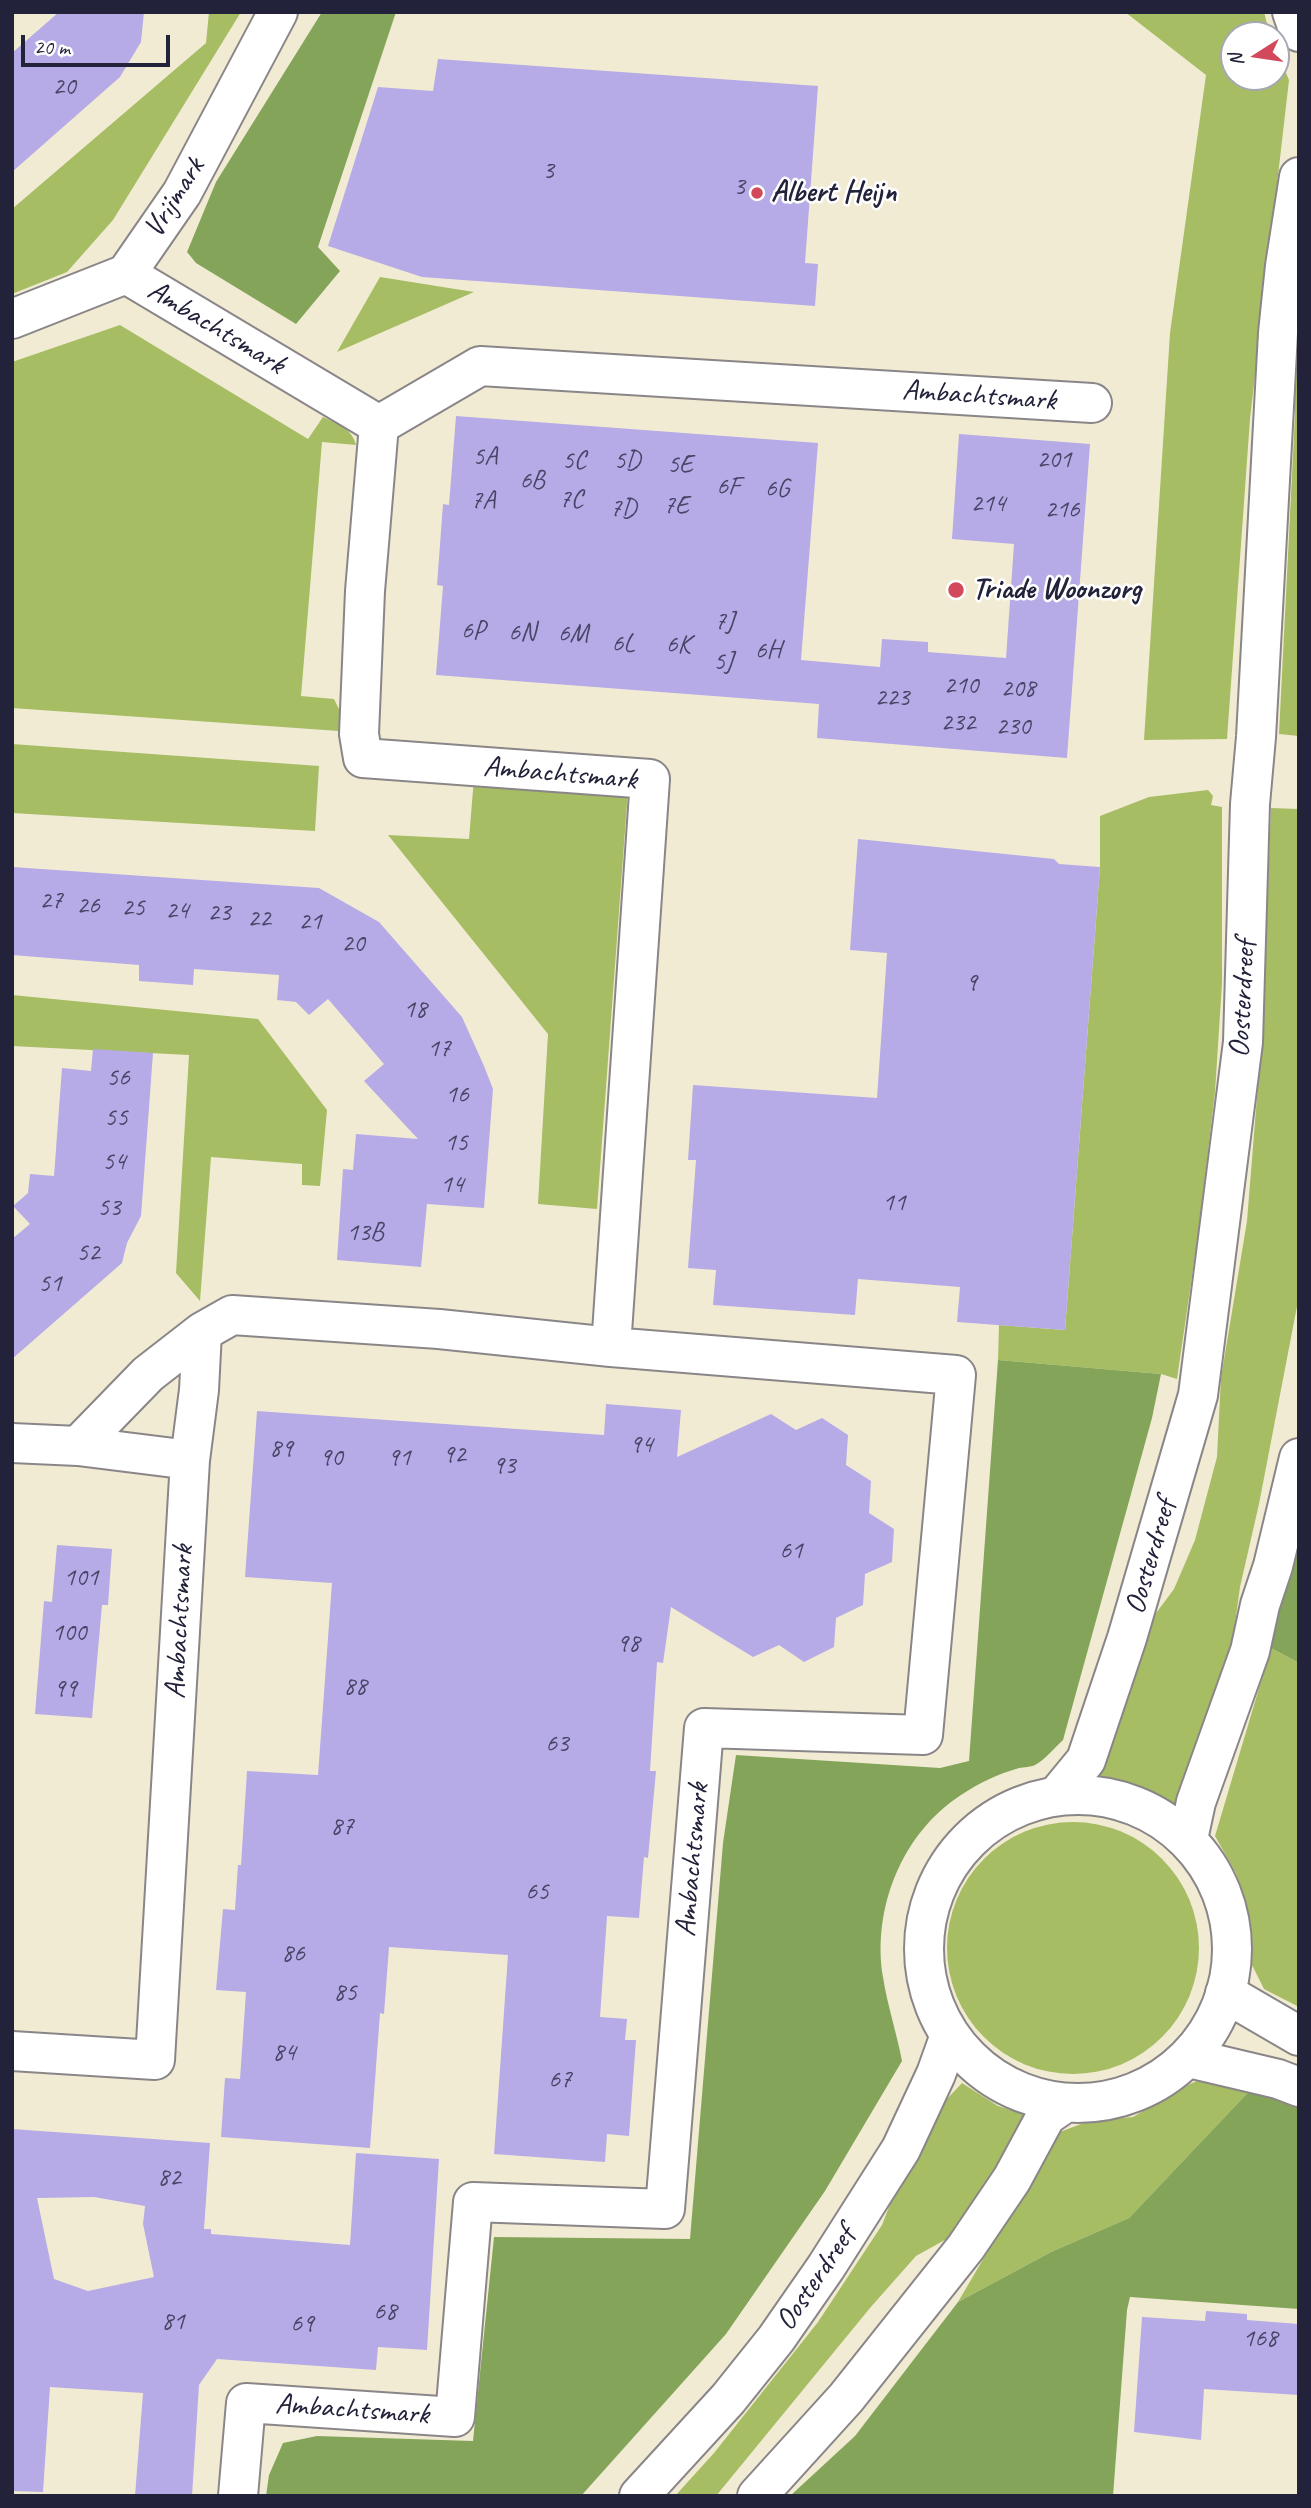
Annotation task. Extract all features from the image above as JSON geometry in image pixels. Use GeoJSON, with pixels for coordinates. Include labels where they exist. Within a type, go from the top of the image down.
{"type":"FeatureCollection","features":[{"type":"Feature","properties":{"kind":"street","name":"Vrijmark"},"geometry":{"type":"LineString","coordinates":[[126,274],[181,193],[278,12]]}},
{"type":"Feature","properties":{"kind":"street"},"geometry":{"type":"LineString","coordinates":[[1293,12],[1299,32]]}},
{"type":"Feature","properties":{"kind":"street","name":"Oosterdreef"},"geometry":{"type":"LineString","coordinates":[[1058,1794],[1086,1760],[1127,1638],[1198,1395],[1243,1042],[1250,804],[1278,334],[1299,177]]}},
{"type":"Feature","properties":{"kind":"street"},"geometry":{"type":"LineString","coordinates":[[12,319],[126,274]]}},
{"type":"Feature","properties":{"kind":"street","name":"Ambachtsmark"},"geometry":{"type":"LineString","coordinates":[[126,274],[379,425]]}},
{"type":"Feature","properties":{"kind":"street","name":"Ambachtsmark"},"geometry":{"type":"LineString","coordinates":[[379,425],[480,366],[1092,403]]}},
{"type":"Feature","properties":{"kind":"street","name":"Ambachtsmark"},"geometry":{"type":"LineString","coordinates":[[379,425],[365,590],[359,734],[363,758],[650,779],[611,1347]]}},
{"type":"Feature","properties":{"kind":"street","name":"Ambachtsmark"},"geometry":{"type":"LineString","coordinates":[[78,1446],[148,1374],[202,1332],[232,1315],[439,1329],[611,1347],[956,1375],[923,1735],[704,1728],[665,2209],[473,2202],[455,2417],[246,2403],[239,2496]]}},
{"type":"Feature","properties":{"kind":"street","name":"Ambachtsmark"},"geometry":{"type":"LineString","coordinates":[[12,2051],[155,2060],[190,1460],[199,1390],[202,1332]]}},
{"type":"Feature","properties":{"kind":"street"},"geometry":{"type":"LineString","coordinates":[[12,1443],[78,1446],[190,1460]]}},
{"type":"Feature","properties":{"kind":"street"},"geometry":{"type":"LineString","coordinates":[[1188,1839],[1196,1802],[1250,1651],[1299,1458]]}},
{"type":"Feature","properties":{"kind":"street"},"geometry":{"type":"LineString","coordinates":[[1058,1794],[1105,1795],[1150,1811],[1188,1839],[1216,1878],[1231,1925],[1232,1974],[1216,2021],[1189,2058],[1152,2085],[1121,2097],[1110,2101],[1065,2104],[1031,2097],[999,2082],[971,2061],[950,2035],[930,1995],[923,1950],[929,1905],[947,1864],[978,1830],[1015,1807],[1058,1794]]}},
{"type":"Feature","properties":{"kind":"street"},"geometry":{"type":"LineString","coordinates":[[1226,1993],[1299,2036]]}},
{"type":"Feature","properties":{"kind":"street","name":"Oosterdreef"},"geometry":{"type":"LineString","coordinates":[[639,2496],[728,2399],[776,2339],[826,2267],[901,2149],[936,2074],[950,2035]]}},
{"type":"Feature","properties":{"kind":"street"},"geometry":{"type":"LineString","coordinates":[[1189,2058],[1278,2079],[1299,2087]]}},
{"type":"Feature","properties":{"kind":"street"},"geometry":{"type":"LineString","coordinates":[[757,2496],[846,2398],[966,2247],[1012,2179],[1046,2116],[1065,2104]]}},
{"type":"Feature","properties":{"kind":"green space"},"geometry":{"type":"Polygon","coordinates":[[[209,12],[241,12],[113,220],[67,272],[12,294],[12,209],[206,43],[209,12]]]}},
{"type":"Feature","properties":{"kind":"green space"},"geometry":{"type":"Polygon","coordinates":[[[322,12],[396,12],[318,247],[340,271],[296,324],[196,263],[187,252],[216,182],[322,12]]]}},
{"type":"Feature","properties":{"kind":"green space"},"geometry":{"type":"Polygon","coordinates":[[[1125,12],[1264,12],[1266,21],[1220,21],[1220,91],[1288,91],[1250,419],[1227,739],[1144,740],[1170,333],[1206,75],[1125,12]]]}},
{"type":"Feature","properties":{"kind":"green space"},"geometry":{"type":"Polygon","coordinates":[[[1299,240],[1299,736],[1279,734],[1295,415],[1295,264],[1299,240]]]}},
{"type":"Feature","properties":{"kind":"green space"},"geometry":{"type":"Polygon","coordinates":[[[380,277],[474,292],[337,352],[380,277]]]}},
{"type":"Feature","properties":{"kind":"green space"},"geometry":{"type":"Polygon","coordinates":[[[120,325],[308,439],[323,417],[343,427],[354,439],[356,445],[322,442],[301,696],[334,699],[340,711],[339,731],[12,708],[12,362],[120,325]]]}},
{"type":"Feature","properties":{"kind":"green space"},"geometry":{"type":"Polygon","coordinates":[[[12,744],[319,766],[315,831],[12,813],[12,744]]]}},
{"type":"Feature","properties":{"kind":"green space"},"geometry":{"type":"Polygon","coordinates":[[[474,778],[628,790],[597,1209],[538,1204],[548,1034],[388,835],[469,839],[474,778]]]}},
{"type":"Feature","properties":{"kind":"green space"},"geometry":{"type":"Polygon","coordinates":[[[1208,790],[1213,796],[1211,805],[1222,807],[1222,983],[1215,1092],[1177,1379],[1161,1374],[998,1360],[999,1325],[1065,1330],[1100,867],[1100,816],[1149,797],[1208,790]]]}},
{"type":"Feature","properties":{"kind":"green space"},"geometry":{"type":"Polygon","coordinates":[[[1271,808],[1299,809],[1299,1296],[1259,1504],[1240,1587],[1230,1661],[1173,1818],[1134,1795],[1091,1783],[1139,1636],[1174,1589],[1195,1540],[1217,1457],[1221,1378],[1247,1221],[1262,1035],[1271,808]]]}},
{"type":"Feature","properties":{"kind":"green space"},"geometry":{"type":"Polygon","coordinates":[[[12,995],[258,1019],[327,1110],[320,1186],[302,1185],[302,1164],[211,1157],[200,1301],[176,1273],[189,1055],[12,1046],[12,995]]]}},
{"type":"Feature","properties":{"kind":"green space"},"geometry":{"type":"Polygon","coordinates":[[[998,1360],[1161,1374],[1152,1418],[1063,1740],[1035,1765],[1011,1770],[989,1779],[940,1811],[907,1851],[896,1875],[882,1925],[881,1951],[883,1977],[902,2061],[825,2191],[726,2334],[581,2496],[266,2496],[269,2475],[283,2443],[317,2436],[473,2441],[494,2237],[690,2239],[723,1843],[736,1755],[940,1768],[969,1761],[998,1360]]]}},
{"type":"Feature","properties":{"kind":"green space"},"geometry":{"type":"Polygon","coordinates":[[[1299,1522],[1299,1663],[1271,1648],[1299,1522]]]}},
{"type":"Feature","properties":{"kind":"green space"},"geometry":{"type":"Polygon","coordinates":[[[1271,1648],[1299,1663],[1299,2007],[1264,1989],[1251,1963],[1251,1925],[1245,1898],[1236,1873],[1215,1836],[1271,1648]]]}},
{"type":"Feature","properties":{"kind":"green space"},"geometry":{"type":"Polygon","coordinates":[[[1073,1822],[1121,1832],[1162,1859],[1189,1900],[1199,1948],[1189,1996],[1162,2037],[1121,2064],[1073,2074],[1025,2064],[984,2037],[957,1996],[947,1948],[957,1900],[984,1859],[1025,1832],[1073,1822]]]}},
{"type":"Feature","properties":{"kind":"green space"},"geometry":{"type":"Polygon","coordinates":[[[1220,2071],[1256,2084],[1129,2218],[1051,2252],[958,2302],[1057,2133],[1089,2121],[1133,2117],[1190,2084],[1220,2071]]]}},
{"type":"Feature","properties":{"kind":"green space"},"geometry":{"type":"Polygon","coordinates":[[[962,2083],[998,2106],[1029,2116],[952,2236],[916,2256],[716,2496],[675,2496],[714,2453],[818,2322],[882,2225],[905,2166],[946,2100],[962,2083]]]}},
{"type":"Feature","properties":{"kind":"green space"},"geometry":{"type":"Polygon","coordinates":[[[1256,2084],[1299,2098],[1299,2309],[1130,2297],[1113,2496],[790,2496],[855,2436],[958,2302],[1051,2252],[1129,2218],[1256,2084]]]}},
{"type":"Feature","properties":{"kind":"building"},"geometry":{"type":"Polygon","coordinates":[[[59,12],[144,12],[141,42],[120,77],[12,172],[12,53],[59,12]]]}},
{"type":"Feature","properties":{"kind":"building"},"geometry":{"type":"Polygon","coordinates":[[[438,59],[818,86],[805,263],[818,264],[815,306],[422,277],[328,246],[378,87],[433,91],[438,59]]]}},
{"type":"Feature","properties":{"kind":"building"},"geometry":{"type":"Polygon","coordinates":[[[456,416],[818,443],[801,660],[880,667],[882,639],[928,642],[928,652],[1006,658],[1014,544],[952,539],[959,434],[1090,444],[1067,758],[817,738],[819,704],[436,675],[443,586],[437,585],[443,504],[449,505],[456,416]]]}},
{"type":"Feature","properties":{"kind":"building"},"geometry":{"type":"Polygon","coordinates":[[[858,839],[1054,859],[1059,864],[1100,867],[1065,1330],[957,1322],[960,1287],[858,1279],[855,1315],[713,1305],[716,1270],[688,1268],[696,1160],[688,1160],[693,1085],[877,1098],[887,953],[850,950],[858,839]]]}},
{"type":"Feature","properties":{"kind":"building"},"geometry":{"type":"Polygon","coordinates":[[[12,867],[319,888],[379,922],[462,1017],[493,1089],[484,1208],[427,1204],[421,1267],[337,1260],[343,1169],[353,1170],[356,1134],[418,1139],[364,1081],[384,1064],[328,999],[309,1015],[296,1002],[277,1000],[279,975],[194,969],[193,985],[139,981],[139,965],[12,955],[12,867]]]}},
{"type":"Feature","properties":{"kind":"building"},"geometry":{"type":"Polygon","coordinates":[[[93,1049],[153,1053],[141,1216],[127,1243],[122,1263],[12,1359],[12,1239],[30,1224],[13,1206],[28,1193],[30,1174],[54,1176],[62,1068],[91,1071],[93,1049]]]}},
{"type":"Feature","properties":{"kind":"building"},"geometry":{"type":"Polygon","coordinates":[[[606,1404],[681,1410],[677,1457],[771,1414],[796,1430],[822,1418],[848,1435],[846,1465],[871,1481],[869,1513],[894,1529],[892,1562],[865,1574],[863,1605],[836,1618],[834,1647],[804,1662],[779,1645],[753,1657],[671,1607],[663,1663],[657,1662],[650,1771],[656,1771],[639,1918],[607,1916],[600,2017],[627,2019],[625,2040],[636,2040],[629,2136],[607,2134],[605,2162],[494,2154],[508,1955],[389,1947],[384,2014],[380,2013],[370,2148],[221,2137],[225,2078],[240,2079],[246,1992],[216,1990],[223,1909],[235,1910],[238,1865],[241,1865],[247,1771],[318,1775],[332,1583],[245,1577],[257,1411],[604,1435],[606,1404]]]}},
{"type":"Feature","properties":{"kind":"building"},"geometry":{"type":"Polygon","coordinates":[[[57,1545],[112,1549],[108,1605],[102,1605],[92,1718],[35,1714],[44,1601],[52,1602],[57,1545]]]}},
{"type":"Feature","properties":{"kind":"building"},"geometry":{"type":"Polygon","coordinates":[[[12,2129],[210,2143],[204,2229],[211,2229],[211,2234],[350,2245],[356,2153],[439,2159],[427,2350],[378,2347],[376,2370],[217,2359],[199,2385],[192,2496],[135,2496],[143,2393],[50,2387],[43,2492],[12,2491],[12,2129]],[[94,2197],[37,2198],[54,2279],[88,2291],[154,2277],[143,2224],[145,2206],[94,2197]]]}},
{"type":"Feature","properties":{"kind":"building"},"geometry":{"type":"Polygon","coordinates":[[[1206,2311],[1247,2314],[1247,2320],[1299,2324],[1299,2395],[1204,2389],[1201,2440],[1134,2432],[1142,2317],[1205,2321],[1206,2311]]]}},
{"type":"Feature","properties":{"kind":"place","name":"Albert Heijn"},"geometry":{"type":"Point","coordinates":[757,193]}},
{"type":"Feature","properties":{"kind":"place","name":"Triade Woonzorg"},"geometry":{"type":"Point","coordinates":[956,590]}}]}
